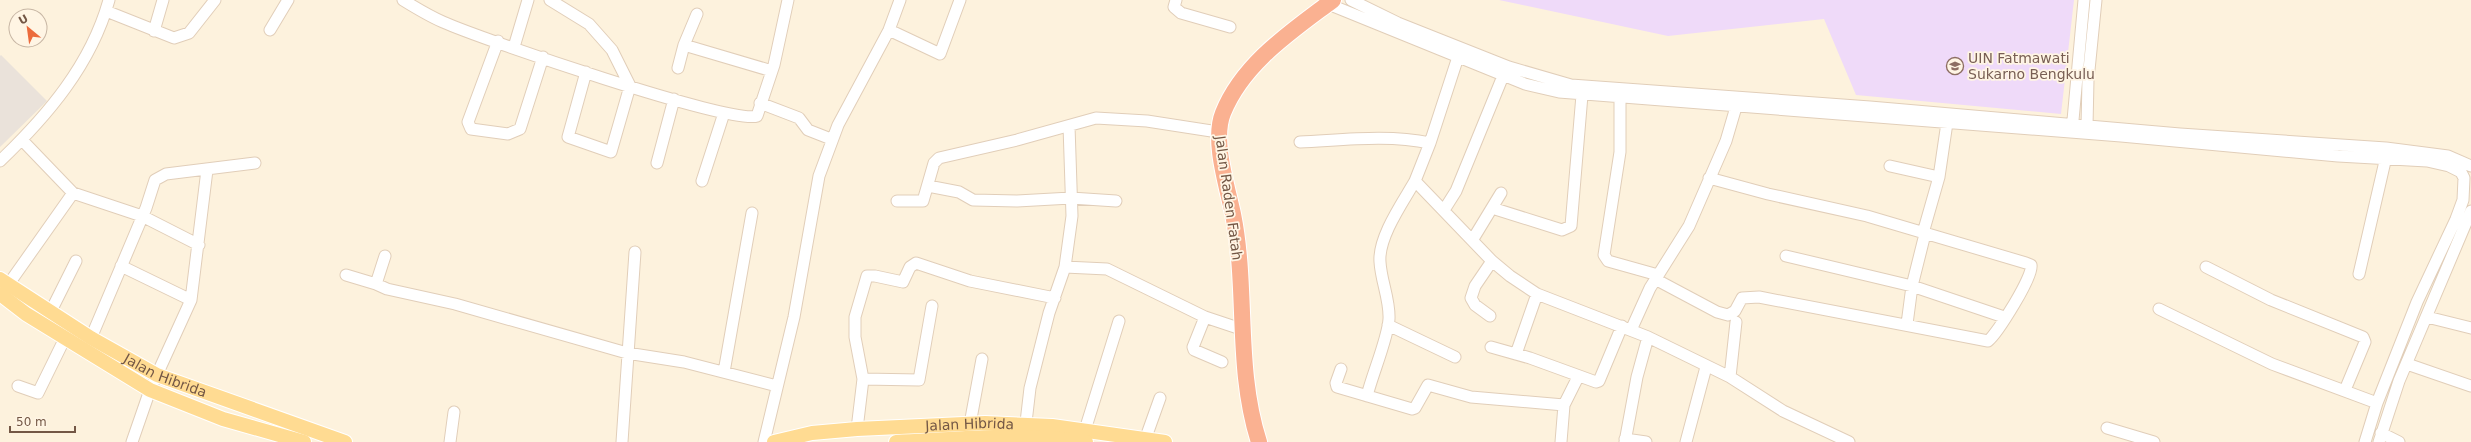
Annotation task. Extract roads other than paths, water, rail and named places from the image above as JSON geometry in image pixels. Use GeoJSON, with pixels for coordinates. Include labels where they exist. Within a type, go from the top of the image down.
{"type":"FeatureCollection","features":[{"type":"Feature","properties":{"kind":"highway","name":"Jalan Raden Fatah"},"geometry":{"type":"LineString","coordinates":[[1259,442],[1248,393],[1241,329],[1238,238],[1218,132],[1222,114],[1254,66],[1301,24],[1331,2]]}},
{"type":"Feature","properties":{"kind":"main road","name":"Jalan Hibrida"},"geometry":{"type":"LineString","coordinates":[[3,286],[50,311],[91,338],[157,375],[345,442]]}},
{"type":"Feature","properties":{"kind":"main road"},"geometry":{"type":"LineString","coordinates":[[3,286],[65,338],[150,390],[223,419],[297,440]]}},
{"type":"Feature","properties":{"kind":"main road","name":"Jalan Hibrida"},"geometry":{"type":"LineString","coordinates":[[774,442],[812,433],[857,429],[970,424],[1024,435],[1086,436],[1165,442]]}},
{"type":"Feature","properties":{"kind":"main road"},"geometry":{"type":"LineString","coordinates":[[896,442],[981,441],[1024,435]]}},
{"type":"Feature","properties":{"kind":"street"},"geometry":{"type":"LineString","coordinates":[[154,31],[163,0]]}},
{"type":"Feature","properties":{"kind":"street"},"geometry":{"type":"LineString","coordinates":[[0,161],[22,140],[68,87],[86,55],[107,5],[154,31],[174,38],[185,36],[196,27],[215,0]]}},
{"type":"Feature","properties":{"kind":"street"},"geometry":{"type":"LineString","coordinates":[[270,30],[288,0]]}},
{"type":"Feature","properties":{"kind":"street"},"geometry":{"type":"LineString","coordinates":[[403,0],[443,22],[586,72],[724,113],[751,118],[757,116],[760,103],[772,71],[788,0]]}},
{"type":"Feature","properties":{"kind":"street"},"geometry":{"type":"LineString","coordinates":[[514,47],[528,0]]}},
{"type":"Feature","properties":{"kind":"street"},"geometry":{"type":"LineString","coordinates":[[550,0],[588,24],[612,50],[630,86],[611,152],[568,137],[586,72]]}},
{"type":"Feature","properties":{"kind":"street"},"geometry":{"type":"LineString","coordinates":[[764,442],[794,317],[819,176],[831,139],[889,30],[900,0]]}},
{"type":"Feature","properties":{"kind":"street"},"geometry":{"type":"LineString","coordinates":[[889,30],[940,54],[960,0]]}},
{"type":"Feature","properties":{"kind":"street"},"geometry":{"type":"LineString","coordinates":[[1176,0],[1174,7],[1181,13],[1230,27]]}},
{"type":"Feature","properties":{"kind":"street"},"geometry":{"type":"LineString","coordinates":[[1351,0],[1507,73],[1524,84],[1582,95],[1620,98],[1712,99],[1736,107],[1870,112]]}},
{"type":"Feature","properties":{"kind":"street"},"geometry":{"type":"LineString","coordinates":[[2084,0],[2084,70],[2087,126]]}},
{"type":"Feature","properties":{"kind":"street"},"geometry":{"type":"LineString","coordinates":[[2072,129],[2096,0]]}},
{"type":"Feature","properties":{"kind":"street"},"geometry":{"type":"LineString","coordinates":[[1331,2],[1458,57],[1507,73],[1571,85],[1712,99],[2157,136],[2338,156],[2386,153],[2448,156],[2471,166]]}},
{"type":"Feature","properties":{"kind":"street"},"geometry":{"type":"LineString","coordinates":[[678,68],[684,45],[697,14]]}},
{"type":"Feature","properties":{"kind":"street"},"geometry":{"type":"LineString","coordinates":[[498,41],[468,122],[471,129],[508,134],[520,129],[543,57]]}},
{"type":"Feature","properties":{"kind":"street"},"geometry":{"type":"LineString","coordinates":[[684,45],[772,71]]}},
{"type":"Feature","properties":{"kind":"street"},"geometry":{"type":"LineString","coordinates":[[1367,396],[1388,325],[1387,304],[1380,259],[1381,247],[1394,218],[1415,181],[1430,143],[1458,57]]}},
{"type":"Feature","properties":{"kind":"street"},"geometry":{"type":"LineString","coordinates":[[1444,210],[1456,192],[1507,73]]}},
{"type":"Feature","properties":{"kind":"street"},"geometry":{"type":"LineString","coordinates":[[1492,208],[1562,230],[1571,226],[1582,95]]}},
{"type":"Feature","properties":{"kind":"street"},"geometry":{"type":"LineString","coordinates":[[1620,98],[1620,152],[1604,255],[1608,261],[1657,277],[1717,312],[1728,315],[1735,311],[1742,298],[1759,297],[1907,324],[1988,341],[2028,283],[2033,270],[2031,265],[1866,216],[1768,194],[1709,178]]}},
{"type":"Feature","properties":{"kind":"street"},"geometry":{"type":"LineString","coordinates":[[657,163],[674,99]]}},
{"type":"Feature","properties":{"kind":"street"},"geometry":{"type":"LineString","coordinates":[[760,103],[799,118],[808,130],[831,139]]}},
{"type":"Feature","properties":{"kind":"street"},"geometry":{"type":"LineString","coordinates":[[1491,347],[1516,354],[1594,383],[1599,381],[1626,328],[1689,226],[1726,141],[1736,107]]}},
{"type":"Feature","properties":{"kind":"street"},"geometry":{"type":"LineString","coordinates":[[702,181],[724,113]]}},
{"type":"Feature","properties":{"kind":"street"},"geometry":{"type":"LineString","coordinates":[[897,201],[921,202],[928,186],[934,163],[940,158],[1096,118],[1108,117],[1218,132]]}},
{"type":"Feature","properties":{"kind":"street"},"geometry":{"type":"LineString","coordinates":[[1907,324],[1912,286],[1939,177],[1948,118]]}},
{"type":"Feature","properties":{"kind":"street"},"geometry":{"type":"LineString","coordinates":[[1024,435],[1030,388],[1065,266],[1072,216],[1069,126]]}},
{"type":"Feature","properties":{"kind":"street"},"geometry":{"type":"LineString","coordinates":[[2072,129],[2087,126],[2157,136]]}},
{"type":"Feature","properties":{"kind":"street"},"geometry":{"type":"LineString","coordinates":[[1300,142],[1359,138],[1413,140],[1430,143]]}},
{"type":"Feature","properties":{"kind":"street"},"geometry":{"type":"LineString","coordinates":[[22,140],[73,193],[142,216],[199,245]]}},
{"type":"Feature","properties":{"kind":"street"},"geometry":{"type":"LineString","coordinates":[[2359,274],[2386,153]]}},
{"type":"Feature","properties":{"kind":"street"},"geometry":{"type":"LineString","coordinates":[[2365,442],[2376,403],[2417,302],[2456,219],[2465,183],[2461,172],[2449,166],[2427,160],[2386,153]]}},
{"type":"Feature","properties":{"kind":"street"},"geometry":{"type":"LineString","coordinates":[[91,338],[142,216],[155,180],[160,177],[190,170],[207,170],[254,163]]}},
{"type":"Feature","properties":{"kind":"street"},"geometry":{"type":"LineString","coordinates":[[1890,166],[1939,177]]}},
{"type":"Feature","properties":{"kind":"street"},"geometry":{"type":"LineString","coordinates":[[132,442],[150,390],[191,300],[199,245],[207,170]]}},
{"type":"Feature","properties":{"kind":"street"},"geometry":{"type":"LineString","coordinates":[[1415,181],[1473,239],[1492,261],[1510,276],[1537,294],[1648,337],[1706,367],[1730,377],[1783,411],[1849,442]]}},
{"type":"Feature","properties":{"kind":"street"},"geometry":{"type":"LineString","coordinates":[[928,186],[959,192],[973,200],[1071,198],[1116,201]]}},
{"type":"Feature","properties":{"kind":"street"},"geometry":{"type":"LineString","coordinates":[[3,286],[73,193]]}},
{"type":"Feature","properties":{"kind":"street"},"geometry":{"type":"LineString","coordinates":[[1473,239],[1501,193]]}},
{"type":"Feature","properties":{"kind":"street"},"geometry":{"type":"LineString","coordinates":[[2399,442],[2380,438],[2407,364],[2471,211]]}},
{"type":"Feature","properties":{"kind":"street"},"geometry":{"type":"LineString","coordinates":[[724,372],[752,213]]}},
{"type":"Feature","properties":{"kind":"street"},"geometry":{"type":"LineString","coordinates":[[622,442],[627,353],[632,317],[635,252]]}},
{"type":"Feature","properties":{"kind":"street"},"geometry":{"type":"LineString","coordinates":[[376,284],[385,256]]}},
{"type":"Feature","properties":{"kind":"street"},"geometry":{"type":"LineString","coordinates":[[1786,256],[1912,286],[2004,317]]}},
{"type":"Feature","properties":{"kind":"street"},"geometry":{"type":"LineString","coordinates":[[50,311],[76,261]]}},
{"type":"Feature","properties":{"kind":"street"},"geometry":{"type":"LineString","coordinates":[[1490,316],[1475,304],[1471,298],[1475,286],[1492,261]]}},
{"type":"Feature","properties":{"kind":"street"},"geometry":{"type":"LineString","coordinates":[[857,429],[863,379],[855,337],[855,317],[865,279],[868,276],[904,282],[910,267],[916,263],[970,281],[1055,298]]}},
{"type":"Feature","properties":{"kind":"street"},"geometry":{"type":"LineString","coordinates":[[121,266],[191,300]]}},
{"type":"Feature","properties":{"kind":"street"},"geometry":{"type":"LineString","coordinates":[[1065,266],[1096,267],[1112,271],[1205,317],[1241,329]]}},
{"type":"Feature","properties":{"kind":"street"},"geometry":{"type":"LineString","coordinates":[[2206,267],[2271,300],[2363,337],[2364,342],[2345,390]]}},
{"type":"Feature","properties":{"kind":"street"},"geometry":{"type":"LineString","coordinates":[[346,275],[387,289],[455,304],[627,353],[684,362],[777,386]]}},
{"type":"Feature","properties":{"kind":"street"},"geometry":{"type":"LineString","coordinates":[[1516,354],[1537,294]]}},
{"type":"Feature","properties":{"kind":"street"},"geometry":{"type":"LineString","coordinates":[[863,379],[919,380],[932,306]]}},
{"type":"Feature","properties":{"kind":"street"},"geometry":{"type":"LineString","coordinates":[[2159,309],[2272,364],[2345,390],[2376,403]]}},
{"type":"Feature","properties":{"kind":"street"},"geometry":{"type":"LineString","coordinates":[[1205,317],[1193,346],[1194,350],[1222,362]]}},
{"type":"Feature","properties":{"kind":"street"},"geometry":{"type":"LineString","coordinates":[[2427,317],[2471,328]]}},
{"type":"Feature","properties":{"kind":"street"},"geometry":{"type":"LineString","coordinates":[[1086,436],[1119,321]]}},
{"type":"Feature","properties":{"kind":"street"},"geometry":{"type":"LineString","coordinates":[[1730,377],[1736,322]]}},
{"type":"Feature","properties":{"kind":"street"},"geometry":{"type":"LineString","coordinates":[[1388,325],[1455,357]]}},
{"type":"Feature","properties":{"kind":"street"},"geometry":{"type":"LineString","coordinates":[[1646,442],[1625,441],[1648,337]]}},
{"type":"Feature","properties":{"kind":"street"},"geometry":{"type":"LineString","coordinates":[[18,386],[38,393],[65,338]]}},
{"type":"Feature","properties":{"kind":"street"},"geometry":{"type":"LineString","coordinates":[[970,424],[982,359]]}},
{"type":"Feature","properties":{"kind":"street"},"geometry":{"type":"LineString","coordinates":[[2407,364],[2471,386]]}},
{"type":"Feature","properties":{"kind":"street"},"geometry":{"type":"LineString","coordinates":[[1686,442],[1706,367]]}},
{"type":"Feature","properties":{"kind":"street"},"geometry":{"type":"LineString","coordinates":[[1341,369],[1336,386],[1413,409],[1428,385],[1471,397],[1564,405]]}},
{"type":"Feature","properties":{"kind":"street"},"geometry":{"type":"LineString","coordinates":[[1561,442],[1564,405],[1578,377]]}},
{"type":"Feature","properties":{"kind":"street"},"geometry":{"type":"LineString","coordinates":[[1145,440],[1160,398]]}},
{"type":"Feature","properties":{"kind":"street"},"geometry":{"type":"LineString","coordinates":[[450,442],[454,412]]}},
{"type":"Feature","properties":{"kind":"street"},"geometry":{"type":"LineString","coordinates":[[2107,428],[2154,442]]}},
{"type":"Feature","properties":{"kind":"place","name":"UIN Fatmawati Sukarno Bengkulu"},"geometry":{"type":"Point","coordinates":[1955,66]}}]}
